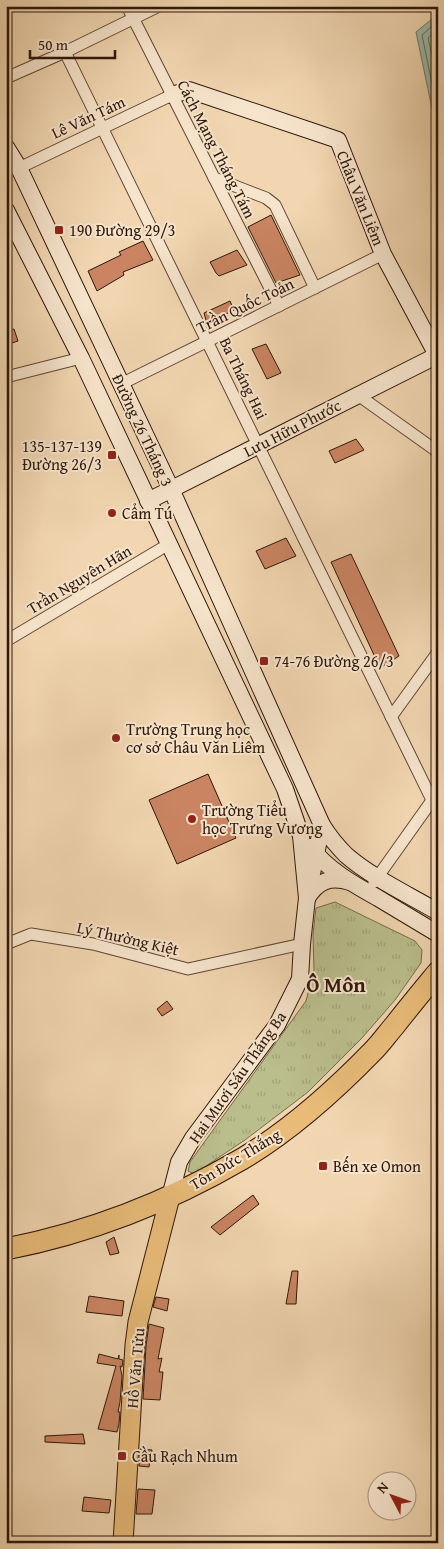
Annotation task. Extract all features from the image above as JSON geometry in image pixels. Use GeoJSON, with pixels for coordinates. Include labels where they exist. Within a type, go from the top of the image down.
{"type":"FeatureCollection","features":[{"type":"Feature","properties":{"kind":"highway","name":"Tôn Đức Thắng"},"geometry":{"type":"LineString","coordinates":[[6,1249],[27,1245],[111,1220],[170,1196],[243,1158],[290,1125],[329,1093],[374,1050],[438,972]]}},
{"type":"Feature","properties":{"kind":"main road","name":"Hồ Văn Tửu"},"geometry":{"type":"LineString","coordinates":[[123,1543],[137,1329],[170,1196]]}},
{"type":"Feature","properties":{"kind":"street","name":"Cách Mạng Tháng Tám"},"geometry":{"type":"LineString","coordinates":[[127,6],[279,306]]}},
{"type":"Feature","properties":{"kind":"street"},"geometry":{"type":"LineString","coordinates":[[6,78],[65,52],[159,6]]}},
{"type":"Feature","properties":{"kind":"street","name":"Ba Tháng Hai"},"geometry":{"type":"LineString","coordinates":[[65,52],[391,717],[435,796]]}},
{"type":"Feature","properties":{"kind":"street","name":"Châu Văn Liêm"},"geometry":{"type":"LineString","coordinates":[[172,95],[189,90],[338,140],[383,254],[437,356]]}},
{"type":"Feature","properties":{"kind":"street","name":"Lê Văn Tám"},"geometry":{"type":"LineString","coordinates":[[19,168],[172,95]]}},
{"type":"Feature","properties":{"kind":"street","name":"Đường 26 Tháng 3"},"geometry":{"type":"LineString","coordinates":[[6,147],[19,168],[171,489],[322,825],[332,839],[360,866],[438,912]]}},
{"type":"Feature","properties":{"kind":"street"},"geometry":{"type":"LineString","coordinates":[[214,178],[266,198],[275,205],[315,288]]}},
{"type":"Feature","properties":{"kind":"street","name":"Đường 26 Tháng 3"},"geometry":{"type":"LineString","coordinates":[[6,210],[80,358],[285,789],[301,836]]}},
{"type":"Feature","properties":{"kind":"street","name":"Trần Quốc Toản"},"geometry":{"type":"LineString","coordinates":[[121,384],[383,254]]}},
{"type":"Feature","properties":{"kind":"street","name":"Lưu Hữu Phước"},"geometry":{"type":"LineString","coordinates":[[148,501],[437,356]]}},
{"type":"Feature","properties":{"kind":"street"},"geometry":{"type":"LineString","coordinates":[[6,376],[80,358]]}},
{"type":"Feature","properties":{"kind":"street"},"geometry":{"type":"LineString","coordinates":[[358,395],[438,452]]}},
{"type":"Feature","properties":{"kind":"street","name":"Trần Nguyên Hãn"},"geometry":{"type":"LineString","coordinates":[[6,641],[169,544]]}},
{"type":"Feature","properties":{"kind":"street"},"geometry":{"type":"LineString","coordinates":[[391,717],[438,652]]}},
{"type":"Feature","properties":{"kind":"street"},"geometry":{"type":"LineString","coordinates":[[368,892],[377,876],[435,796]]}},
{"type":"Feature","properties":{"kind":"street","name":"Hai Mươi Sáu Tháng Ba"},"geometry":{"type":"LineString","coordinates":[[170,1196],[179,1162],[194,1138],[277,1025],[300,979],[307,898],[322,825]]}},
{"type":"Feature","properties":{"kind":"street"},"geometry":{"type":"LineString","coordinates":[[301,836],[333,870],[438,934]]}},
{"type":"Feature","properties":{"kind":"street","name":"Hai Mươi Sáu Tháng Ba"},"geometry":{"type":"LineString","coordinates":[[301,836],[307,898]]}},
{"type":"Feature","properties":{"kind":"street"},"geometry":{"type":"LineString","coordinates":[[307,898],[312,890],[324,882],[334,879],[352,883]]}},
{"type":"Feature","properties":{"kind":"street","name":"Lý Thường Kiệt"},"geometry":{"type":"LineString","coordinates":[[6,944],[31,934],[93,944],[188,969],[302,944]]}},
{"type":"Feature","properties":{"kind":"green space"},"geometry":{"type":"Polygon","coordinates":[[[335,902],[415,941],[422,950],[421,963],[395,1000],[362,1038],[308,1092],[245,1140],[194,1174],[188,1171],[190,1162],[306,1001],[314,970],[313,934],[316,908],[335,902]]]}},
{"type":"Feature","properties":{"kind":"water"},"geometry":{"type":"Polygon","coordinates":[[[438,14],[438,137],[416,32],[438,14]]]}},
{"type":"Feature","properties":{"kind":"building"},"geometry":{"type":"Polygon","coordinates":[[[271,215],[300,275],[276,283],[248,227],[271,215]]]}},
{"type":"Feature","properties":{"kind":"building"},"geometry":{"type":"Polygon","coordinates":[[[143,241],[153,260],[123,272],[124,275],[97,291],[88,271],[121,255],[119,252],[143,241]]]}},
{"type":"Feature","properties":{"kind":"building"},"geometry":{"type":"Polygon","coordinates":[[[237,250],[247,265],[219,276],[210,262],[237,250]]]}},
{"type":"Feature","properties":{"kind":"building"},"geometry":{"type":"Polygon","coordinates":[[[230,301],[234,310],[207,324],[204,313],[230,301]]]}},
{"type":"Feature","properties":{"kind":"building"},"geometry":{"type":"Polygon","coordinates":[[[14,329],[18,341],[6,345],[6,331],[14,329]]]}},
{"type":"Feature","properties":{"kind":"building"},"geometry":{"type":"Polygon","coordinates":[[[266,344],[281,373],[267,379],[252,349],[266,344]]]}},
{"type":"Feature","properties":{"kind":"building"},"geometry":{"type":"Polygon","coordinates":[[[356,439],[364,450],[335,463],[329,451],[356,439]]]}},
{"type":"Feature","properties":{"kind":"building"},"geometry":{"type":"Polygon","coordinates":[[[286,538],[296,556],[265,569],[256,551],[286,538]]]}},
{"type":"Feature","properties":{"kind":"building"},"geometry":{"type":"Polygon","coordinates":[[[351,554],[399,656],[380,668],[331,562],[351,554]]]}},
{"type":"Feature","properties":{"kind":"building","name":"Trường Tiểu học Trưng Vương"},"geometry":{"type":"Polygon","coordinates":[[[208,774],[236,838],[177,864],[149,800],[208,774]]]}},
{"type":"Feature","properties":{"kind":"building"},"geometry":{"type":"Polygon","coordinates":[[[167,1001],[173,1009],[162,1016],[157,1009],[167,1001]]]}},
{"type":"Feature","properties":{"kind":"building"},"geometry":{"type":"Polygon","coordinates":[[[253,1195],[259,1204],[220,1235],[211,1227],[253,1195]]]}},
{"type":"Feature","properties":{"kind":"building"},"geometry":{"type":"Polygon","coordinates":[[[114,1237],[119,1253],[110,1255],[106,1242],[114,1237]]]}},
{"type":"Feature","properties":{"kind":"building"},"geometry":{"type":"Polygon","coordinates":[[[292,1271],[298,1271],[296,1304],[286,1304],[292,1271]]]}},
{"type":"Feature","properties":{"kind":"building"},"geometry":{"type":"Polygon","coordinates":[[[89,1296],[124,1301],[122,1316],[86,1312],[89,1296]]]}},
{"type":"Feature","properties":{"kind":"building"},"geometry":{"type":"Polygon","coordinates":[[[156,1297],[169,1299],[167,1311],[153,1307],[156,1297]]]}},
{"type":"Feature","properties":{"kind":"building"},"geometry":{"type":"Polygon","coordinates":[[[149,1324],[164,1328],[158,1359],[162,1358],[159,1372],[163,1372],[160,1400],[143,1399],[149,1324]]]}},
{"type":"Feature","properties":{"kind":"building"},"geometry":{"type":"Polygon","coordinates":[[[99,1354],[118,1359],[119,1355],[119,1359],[123,1360],[122,1367],[120,1366],[122,1376],[117,1432],[98,1429],[116,1366],[97,1363],[99,1354]]]}},
{"type":"Feature","properties":{"kind":"building"},"geometry":{"type":"Polygon","coordinates":[[[83,1434],[85,1444],[45,1442],[45,1436],[83,1434]]]}},
{"type":"Feature","properties":{"kind":"building"},"geometry":{"type":"Polygon","coordinates":[[[140,1449],[152,1450],[149,1467],[139,1466],[140,1449]]]}},
{"type":"Feature","properties":{"kind":"building"},"geometry":{"type":"Polygon","coordinates":[[[138,1489],[155,1490],[152,1514],[136,1514],[138,1489]]]}},
{"type":"Feature","properties":{"kind":"building"},"geometry":{"type":"Polygon","coordinates":[[[84,1497],[111,1500],[109,1513],[82,1511],[84,1497]]]}},
{"type":"Feature","properties":{"kind":"place","name":"190 Đường 29/3"},"geometry":{"type":"Point","coordinates":[59,230]}},
{"type":"Feature","properties":{"kind":"place","name":"135-137-139 Đường 26/3"},"geometry":{"type":"Point","coordinates":[112,455]}},
{"type":"Feature","properties":{"kind":"place","name":"Cẩm Tú"},"geometry":{"type":"Point","coordinates":[112,513]}},
{"type":"Feature","properties":{"kind":"place","name":"74-76 Đường 26/3"},"geometry":{"type":"Point","coordinates":[264,661]}},
{"type":"Feature","properties":{"kind":"place","name":"Trường Trung học cơ sở Châu Văn Liêm"},"geometry":{"type":"Point","coordinates":[116,738]}},
{"type":"Feature","properties":{"kind":"place","name":"Trường Tiểu học Trưng Vương"},"geometry":{"type":"Point","coordinates":[192,819]}},
{"type":"Feature","properties":{"kind":"place","name":"Bến xe Omon"},"geometry":{"type":"Point","coordinates":[323,1166]}},
{"type":"Feature","properties":{"kind":"place","name":"Cầu Rạch Nhum"},"geometry":{"type":"Point","coordinates":[122,1456]}},
{"type":"Feature","properties":{"kind":"district","name":"Ô Môn"},"geometry":{"type":"Point","coordinates":[336,985]}}]}
